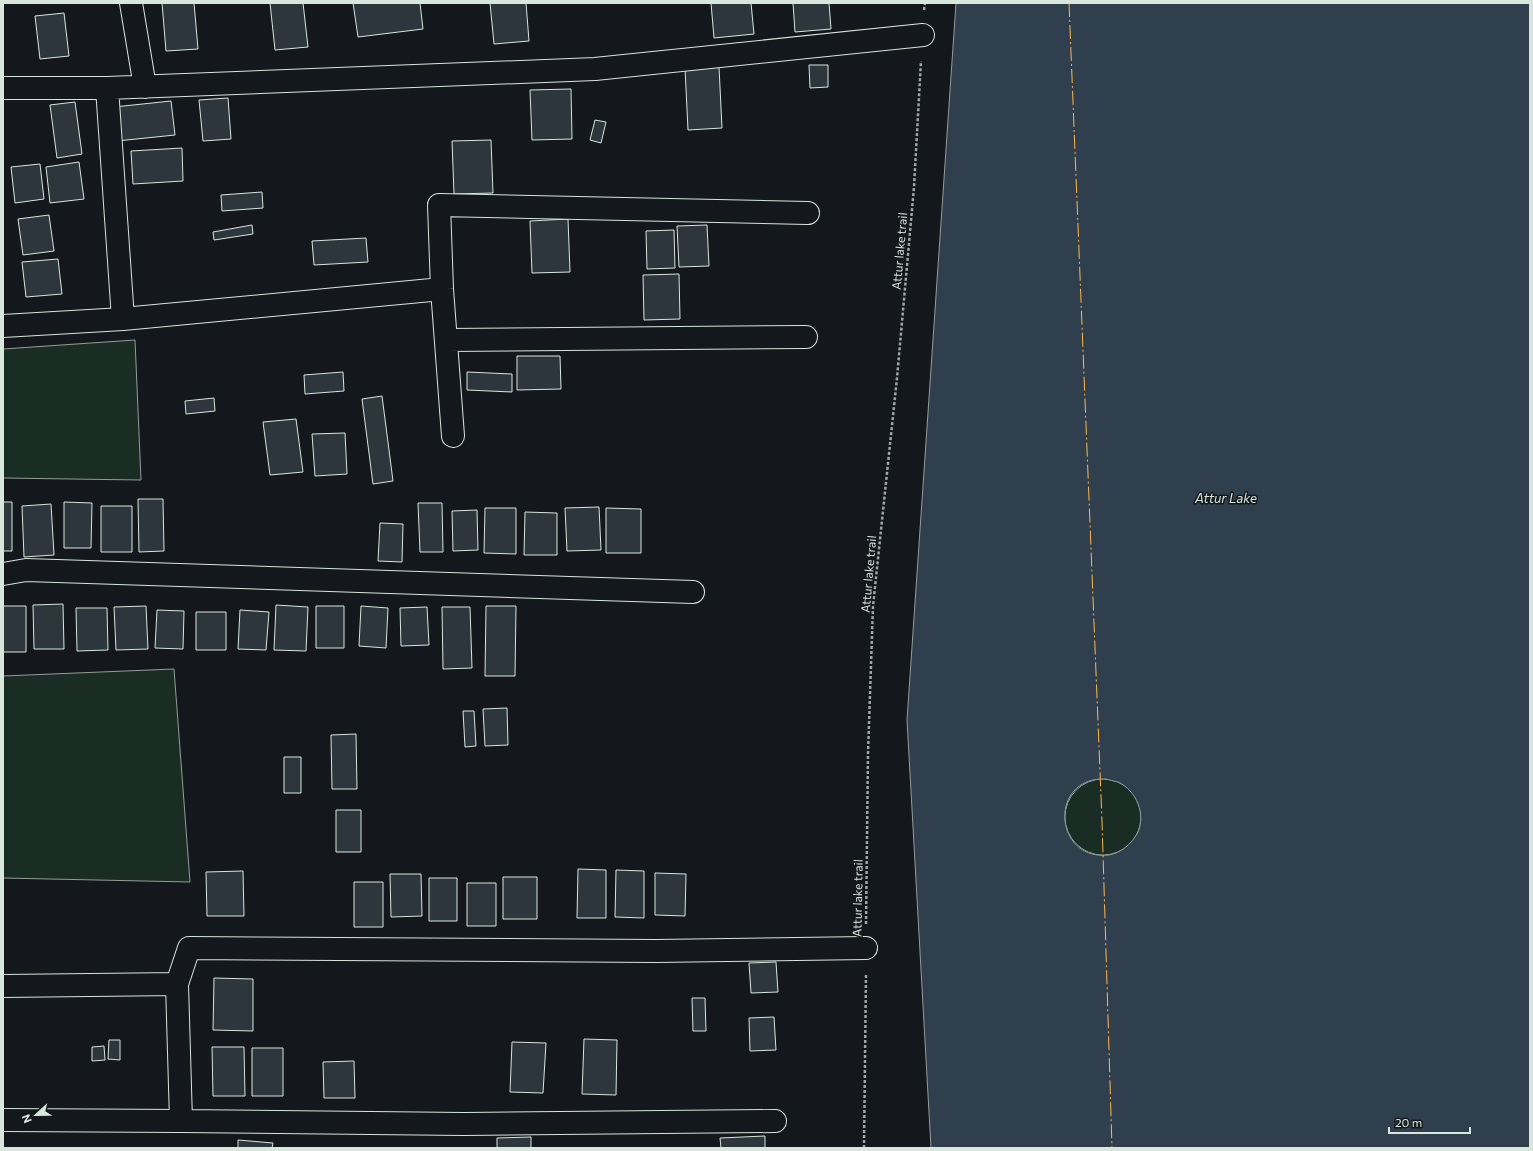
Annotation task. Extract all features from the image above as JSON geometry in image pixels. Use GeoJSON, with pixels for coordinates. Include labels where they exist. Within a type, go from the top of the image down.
{"type":"FeatureCollection","features":[{"type":"Feature","properties":{"kind":"street"},"geometry":{"type":"LineString","coordinates":[[131,3],[145,87]]}},
{"type":"Feature","properties":{"kind":"street"},"geometry":{"type":"LineString","coordinates":[[3,88],[145,87],[595,69],[923,35]]}},
{"type":"Feature","properties":{"kind":"street"},"geometry":{"type":"LineString","coordinates":[[107,88],[123,319]]}},
{"type":"Feature","properties":{"kind":"street"},"geometry":{"type":"LineString","coordinates":[[453,436],[442,290],[439,205],[808,213]]}},
{"type":"Feature","properties":{"kind":"street"},"geometry":{"type":"LineString","coordinates":[[3,326],[123,319],[442,290]]}},
{"type":"Feature","properties":{"kind":"street"},"geometry":{"type":"LineString","coordinates":[[446,340],[806,337]]}},
{"type":"Feature","properties":{"kind":"street"},"geometry":{"type":"LineString","coordinates":[[3,574],[26,570],[693,592]]}},
{"type":"Feature","properties":{"kind":"street"},"geometry":{"type":"LineString","coordinates":[[181,1121],[177,984],[189,948],[655,951],[866,948]]}},
{"type":"Feature","properties":{"kind":"street"},"geometry":{"type":"LineString","coordinates":[[3,986],[177,984]]}},
{"type":"Feature","properties":{"kind":"street"},"geometry":{"type":"LineString","coordinates":[[3,1120],[464,1124],[775,1121]]}},
{"type":"Feature","properties":{"kind":"path","name":"Attur lake trail"},"geometry":{"type":"LineString","coordinates":[[864,1148],[868,754],[873,606],[897,378],[914,188],[925,3]]}},
{"type":"Feature","properties":{"kind":"green space"},"geometry":{"type":"Polygon","coordinates":[[[135,340],[141,480],[3,478],[3,349],[135,340]]]}},
{"type":"Feature","properties":{"kind":"green space"},"geometry":{"type":"Polygon","coordinates":[[[174,669],[190,882],[3,878],[3,676],[174,669]]]}},
{"type":"Feature","properties":{"kind":"green space"},"geometry":{"type":"Polygon","coordinates":[[[1103,779],[1118,782],[1130,790],[1138,802],[1141,817],[1138,832],[1130,844],[1118,852],[1103,855],[1088,852],[1076,844],[1068,832],[1065,817],[1068,802],[1076,790],[1088,782],[1103,779]]]}},
{"type":"Feature","properties":{"kind":"water","name":"Attur Lake"},"geometry":{"type":"Polygon","coordinates":[[[956,3],[1530,3],[1530,1148],[931,1148],[907,720],[956,3]],[[1106,779],[1093,780],[1079,786],[1070,797],[1065,810],[1065,824],[1070,837],[1079,847],[1092,854],[1109,855],[1122,850],[1135,838],[1140,827],[1140,811],[1135,797],[1118,782],[1106,779]]]}},
{"type":"Feature","properties":{"kind":"building"},"geometry":{"type":"Polygon","coordinates":[[[162,3],[194,3],[198,49],[166,51],[162,3]]]}},
{"type":"Feature","properties":{"kind":"building"},"geometry":{"type":"Polygon","coordinates":[[[270,3],[303,3],[308,47],[275,50],[270,3]]]}},
{"type":"Feature","properties":{"kind":"building"},"geometry":{"type":"Polygon","coordinates":[[[353,3],[420,3],[423,29],[358,37],[353,3]]]}},
{"type":"Feature","properties":{"kind":"building"},"geometry":{"type":"Polygon","coordinates":[[[490,3],[526,3],[529,41],[494,44],[490,3]]]}},
{"type":"Feature","properties":{"kind":"building"},"geometry":{"type":"Polygon","coordinates":[[[711,3],[751,3],[754,34],[714,38],[711,3]]]}},
{"type":"Feature","properties":{"kind":"building"},"geometry":{"type":"Polygon","coordinates":[[[793,3],[829,3],[831,29],[795,32],[793,3]]]}},
{"type":"Feature","properties":{"kind":"building"},"geometry":{"type":"Polygon","coordinates":[[[64,13],[69,56],[40,59],[35,16],[64,13]]]}},
{"type":"Feature","properties":{"kind":"building"},"geometry":{"type":"Polygon","coordinates":[[[809,65],[828,65],[828,87],[810,88],[809,65]]]}},
{"type":"Feature","properties":{"kind":"building"},"geometry":{"type":"Polygon","coordinates":[[[719,67],[722,128],[688,130],[685,68],[719,67]]]}},
{"type":"Feature","properties":{"kind":"building"},"geometry":{"type":"Polygon","coordinates":[[[571,89],[572,139],[532,140],[530,90],[571,89]]]}},
{"type":"Feature","properties":{"kind":"building"},"geometry":{"type":"Polygon","coordinates":[[[228,98],[231,139],[203,141],[199,100],[228,98]]]}},
{"type":"Feature","properties":{"kind":"building"},"geometry":{"type":"Polygon","coordinates":[[[171,101],[175,135],[117,141],[114,107],[171,101]]]}},
{"type":"Feature","properties":{"kind":"building"},"geometry":{"type":"Polygon","coordinates":[[[75,102],[82,154],[57,158],[50,105],[75,102]]]}},
{"type":"Feature","properties":{"kind":"building"},"geometry":{"type":"Polygon","coordinates":[[[595,120],[606,122],[601,143],[590,140],[595,120]]]}},
{"type":"Feature","properties":{"kind":"building"},"geometry":{"type":"Polygon","coordinates":[[[491,140],[493,193],[454,194],[452,141],[491,140]]]}},
{"type":"Feature","properties":{"kind":"building"},"geometry":{"type":"Polygon","coordinates":[[[182,148],[183,181],[133,184],[131,151],[182,148]]]}},
{"type":"Feature","properties":{"kind":"building"},"geometry":{"type":"Polygon","coordinates":[[[79,162],[84,199],[50,203],[46,167],[79,162]]]}},
{"type":"Feature","properties":{"kind":"building"},"geometry":{"type":"Polygon","coordinates":[[[40,164],[44,199],[15,203],[11,167],[40,164]]]}},
{"type":"Feature","properties":{"kind":"building"},"geometry":{"type":"Polygon","coordinates":[[[262,192],[263,208],[222,211],[221,195],[262,192]]]}},
{"type":"Feature","properties":{"kind":"building"},"geometry":{"type":"Polygon","coordinates":[[[49,215],[54,251],[23,255],[18,219],[49,215]]]}},
{"type":"Feature","properties":{"kind":"building"},"geometry":{"type":"Polygon","coordinates":[[[568,219],[570,272],[532,273],[530,221],[568,219]]]}},
{"type":"Feature","properties":{"kind":"building"},"geometry":{"type":"Polygon","coordinates":[[[252,225],[253,234],[214,240],[213,232],[252,225]]]}},
{"type":"Feature","properties":{"kind":"building"},"geometry":{"type":"Polygon","coordinates":[[[707,225],[709,266],[679,267],[677,226],[707,225]]]}},
{"type":"Feature","properties":{"kind":"building"},"geometry":{"type":"Polygon","coordinates":[[[674,230],[675,268],[647,269],[646,231],[674,230]]]}},
{"type":"Feature","properties":{"kind":"building"},"geometry":{"type":"Polygon","coordinates":[[[366,238],[368,262],[314,265],[312,241],[366,238]]]}},
{"type":"Feature","properties":{"kind":"building"},"geometry":{"type":"Polygon","coordinates":[[[58,259],[62,294],[26,297],[22,262],[58,259]]]}},
{"type":"Feature","properties":{"kind":"building"},"geometry":{"type":"Polygon","coordinates":[[[679,274],[680,319],[644,320],[643,275],[679,274]]]}},
{"type":"Feature","properties":{"kind":"building"},"geometry":{"type":"Polygon","coordinates":[[[517,356],[560,356],[561,389],[517,390],[517,356]]]}},
{"type":"Feature","properties":{"kind":"building"},"geometry":{"type":"Polygon","coordinates":[[[343,372],[344,391],[305,394],[304,375],[343,372]]]}},
{"type":"Feature","properties":{"kind":"building"},"geometry":{"type":"Polygon","coordinates":[[[467,372],[512,374],[512,392],[467,390],[467,372]]]}},
{"type":"Feature","properties":{"kind":"building"},"geometry":{"type":"Polygon","coordinates":[[[382,396],[393,481],[373,484],[362,399],[382,396]]]}},
{"type":"Feature","properties":{"kind":"building"},"geometry":{"type":"Polygon","coordinates":[[[214,398],[215,411],[186,414],[185,401],[214,398]]]}},
{"type":"Feature","properties":{"kind":"building"},"geometry":{"type":"Polygon","coordinates":[[[296,419],[303,472],[270,475],[263,422],[296,419]]]}},
{"type":"Feature","properties":{"kind":"building"},"geometry":{"type":"Polygon","coordinates":[[[345,433],[347,474],[315,476],[312,434],[345,433]]]}},
{"type":"Feature","properties":{"kind":"building"},"geometry":{"type":"Polygon","coordinates":[[[138,499],[163,499],[164,551],[139,552],[138,499]]]}},
{"type":"Feature","properties":{"kind":"building"},"geometry":{"type":"Polygon","coordinates":[[[3,502],[12,502],[12,551],[3,551],[3,502]]]}},
{"type":"Feature","properties":{"kind":"building"},"geometry":{"type":"Polygon","coordinates":[[[64,502],[92,503],[91,548],[64,548],[64,502]]]}},
{"type":"Feature","properties":{"kind":"building"},"geometry":{"type":"Polygon","coordinates":[[[418,503],[442,503],[443,552],[420,552],[418,503]]]}},
{"type":"Feature","properties":{"kind":"building"},"geometry":{"type":"Polygon","coordinates":[[[51,504],[54,555],[24,557],[22,506],[51,504]]]}},
{"type":"Feature","properties":{"kind":"building"},"geometry":{"type":"Polygon","coordinates":[[[101,506],[132,506],[132,552],[101,552],[101,506]]]}},
{"type":"Feature","properties":{"kind":"building"},"geometry":{"type":"Polygon","coordinates":[[[599,507],[601,550],[567,551],[565,508],[599,507]]]}},
{"type":"Feature","properties":{"kind":"building"},"geometry":{"type":"Polygon","coordinates":[[[485,508],[516,508],[516,554],[484,553],[485,508]]]}},
{"type":"Feature","properties":{"kind":"building"},"geometry":{"type":"Polygon","coordinates":[[[606,508],[641,509],[641,553],[606,553],[606,508]]]}},
{"type":"Feature","properties":{"kind":"building"},"geometry":{"type":"Polygon","coordinates":[[[477,510],[478,550],[453,551],[452,511],[477,510]]]}},
{"type":"Feature","properties":{"kind":"building"},"geometry":{"type":"Polygon","coordinates":[[[525,512],[557,513],[557,555],[524,555],[525,512]]]}},
{"type":"Feature","properties":{"kind":"building"},"geometry":{"type":"Polygon","coordinates":[[[380,523],[403,524],[402,562],[378,561],[380,523]]]}},
{"type":"Feature","properties":{"kind":"building"},"geometry":{"type":"Polygon","coordinates":[[[63,604],[64,649],[34,649],[33,605],[63,604]]]}},
{"type":"Feature","properties":{"kind":"building"},"geometry":{"type":"Polygon","coordinates":[[[276,605],[308,607],[306,651],[274,650],[276,605]]]}},
{"type":"Feature","properties":{"kind":"building"},"geometry":{"type":"Polygon","coordinates":[[[3,606],[26,606],[26,652],[3,652],[3,606]]]}},
{"type":"Feature","properties":{"kind":"building"},"geometry":{"type":"Polygon","coordinates":[[[146,606],[148,649],[116,650],[114,607],[146,606]]]}},
{"type":"Feature","properties":{"kind":"building"},"geometry":{"type":"Polygon","coordinates":[[[316,606],[344,606],[344,648],[316,648],[316,606]]]}},
{"type":"Feature","properties":{"kind":"building"},"geometry":{"type":"Polygon","coordinates":[[[361,606],[388,608],[386,648],[359,646],[361,606]]]}},
{"type":"Feature","properties":{"kind":"building"},"geometry":{"type":"Polygon","coordinates":[[[486,606],[516,606],[515,676],[485,676],[486,606]]]}},
{"type":"Feature","properties":{"kind":"building"},"geometry":{"type":"Polygon","coordinates":[[[427,607],[429,645],[401,646],[400,608],[427,607]]]}},
{"type":"Feature","properties":{"kind":"building"},"geometry":{"type":"Polygon","coordinates":[[[442,607],[470,607],[472,668],[443,669],[442,607]]]}},
{"type":"Feature","properties":{"kind":"building"},"geometry":{"type":"Polygon","coordinates":[[[76,608],[107,608],[108,650],[77,651],[76,608]]]}},
{"type":"Feature","properties":{"kind":"building"},"geometry":{"type":"Polygon","coordinates":[[[157,610],[184,611],[183,649],[155,648],[157,610]]]}},
{"type":"Feature","properties":{"kind":"building"},"geometry":{"type":"Polygon","coordinates":[[[240,610],[269,612],[266,650],[238,649],[240,610]]]}},
{"type":"Feature","properties":{"kind":"building"},"geometry":{"type":"Polygon","coordinates":[[[196,612],[226,612],[226,650],[196,650],[196,612]]]}},
{"type":"Feature","properties":{"kind":"building"},"geometry":{"type":"Polygon","coordinates":[[[507,708],[508,745],[485,746],[483,709],[507,708]]]}},
{"type":"Feature","properties":{"kind":"building"},"geometry":{"type":"Polygon","coordinates":[[[463,711],[474,711],[476,746],[465,747],[463,711]]]}},
{"type":"Feature","properties":{"kind":"building"},"geometry":{"type":"Polygon","coordinates":[[[356,734],[357,789],[332,789],[331,735],[356,734]]]}},
{"type":"Feature","properties":{"kind":"building"},"geometry":{"type":"Polygon","coordinates":[[[284,757],[301,757],[301,793],[284,793],[284,757]]]}},
{"type":"Feature","properties":{"kind":"building"},"geometry":{"type":"Polygon","coordinates":[[[336,810],[361,810],[361,852],[336,852],[336,810]]]}},
{"type":"Feature","properties":{"kind":"building"},"geometry":{"type":"Polygon","coordinates":[[[578,869],[606,870],[606,918],[577,918],[578,869]]]}},
{"type":"Feature","properties":{"kind":"building"},"geometry":{"type":"Polygon","coordinates":[[[616,870],[644,871],[644,918],[615,917],[616,870]]]}},
{"type":"Feature","properties":{"kind":"building"},"geometry":{"type":"Polygon","coordinates":[[[243,871],[244,916],[207,916],[206,872],[243,871]]]}},
{"type":"Feature","properties":{"kind":"building"},"geometry":{"type":"Polygon","coordinates":[[[655,873],[686,874],[685,916],[655,915],[655,873]]]}},
{"type":"Feature","properties":{"kind":"building"},"geometry":{"type":"Polygon","coordinates":[[[390,874],[421,874],[422,916],[391,917],[390,874]]]}},
{"type":"Feature","properties":{"kind":"building"},"geometry":{"type":"Polygon","coordinates":[[[503,877],[537,877],[537,919],[503,919],[503,877]]]}},
{"type":"Feature","properties":{"kind":"building"},"geometry":{"type":"Polygon","coordinates":[[[429,878],[457,878],[457,921],[429,921],[429,878]]]}},
{"type":"Feature","properties":{"kind":"building"},"geometry":{"type":"Polygon","coordinates":[[[354,882],[383,882],[383,927],[354,927],[354,882]]]}},
{"type":"Feature","properties":{"kind":"building"},"geometry":{"type":"Polygon","coordinates":[[[467,883],[496,883],[496,926],[467,926],[467,883]]]}},
{"type":"Feature","properties":{"kind":"building"},"geometry":{"type":"Polygon","coordinates":[[[776,962],[778,992],[751,993],[749,963],[776,962]]]}},
{"type":"Feature","properties":{"kind":"building"},"geometry":{"type":"Polygon","coordinates":[[[214,978],[253,979],[253,1031],[213,1030],[214,978]]]}},
{"type":"Feature","properties":{"kind":"building"},"geometry":{"type":"Polygon","coordinates":[[[692,998],[705,998],[706,1031],[693,1031],[692,998]]]}},
{"type":"Feature","properties":{"kind":"building"},"geometry":{"type":"Polygon","coordinates":[[[774,1017],[776,1050],[750,1051],[749,1018],[774,1017]]]}},
{"type":"Feature","properties":{"kind":"building"},"geometry":{"type":"Polygon","coordinates":[[[584,1039],[617,1040],[616,1095],[582,1094],[584,1039]]]}},
{"type":"Feature","properties":{"kind":"building"},"geometry":{"type":"Polygon","coordinates":[[[109,1040],[120,1040],[120,1060],[108,1059],[109,1040]]]}},
{"type":"Feature","properties":{"kind":"building"},"geometry":{"type":"Polygon","coordinates":[[[512,1042],[546,1043],[543,1093],[510,1092],[512,1042]]]}},
{"type":"Feature","properties":{"kind":"building"},"geometry":{"type":"Polygon","coordinates":[[[104,1046],[105,1060],[92,1061],[92,1047],[104,1046]]]}},
{"type":"Feature","properties":{"kind":"building"},"geometry":{"type":"Polygon","coordinates":[[[212,1047],[244,1047],[245,1096],[213,1096],[212,1047]]]}},
{"type":"Feature","properties":{"kind":"building"},"geometry":{"type":"Polygon","coordinates":[[[252,1048],[283,1048],[283,1096],[252,1096],[252,1048]]]}},
{"type":"Feature","properties":{"kind":"building"},"geometry":{"type":"Polygon","coordinates":[[[354,1061],[355,1098],[324,1098],[323,1062],[354,1061]]]}},
{"type":"Feature","properties":{"kind":"building"},"geometry":{"type":"Polygon","coordinates":[[[765,1136],[765,1148],[721,1148],[720,1138],[765,1136]]]}},
{"type":"Feature","properties":{"kind":"building"},"geometry":{"type":"Polygon","coordinates":[[[531,1137],[531,1148],[497,1148],[497,1138],[531,1137]]]}},
{"type":"Feature","properties":{"kind":"building"},"geometry":{"type":"Polygon","coordinates":[[[238,1140],[273,1143],[272,1148],[238,1148],[238,1140]]]}},
{"type":"Feature","properties":{"kind":"power"},"geometry":{"type":"LineString","coordinates":[[1069,3],[1102,821],[1112,1148]]}}]}
